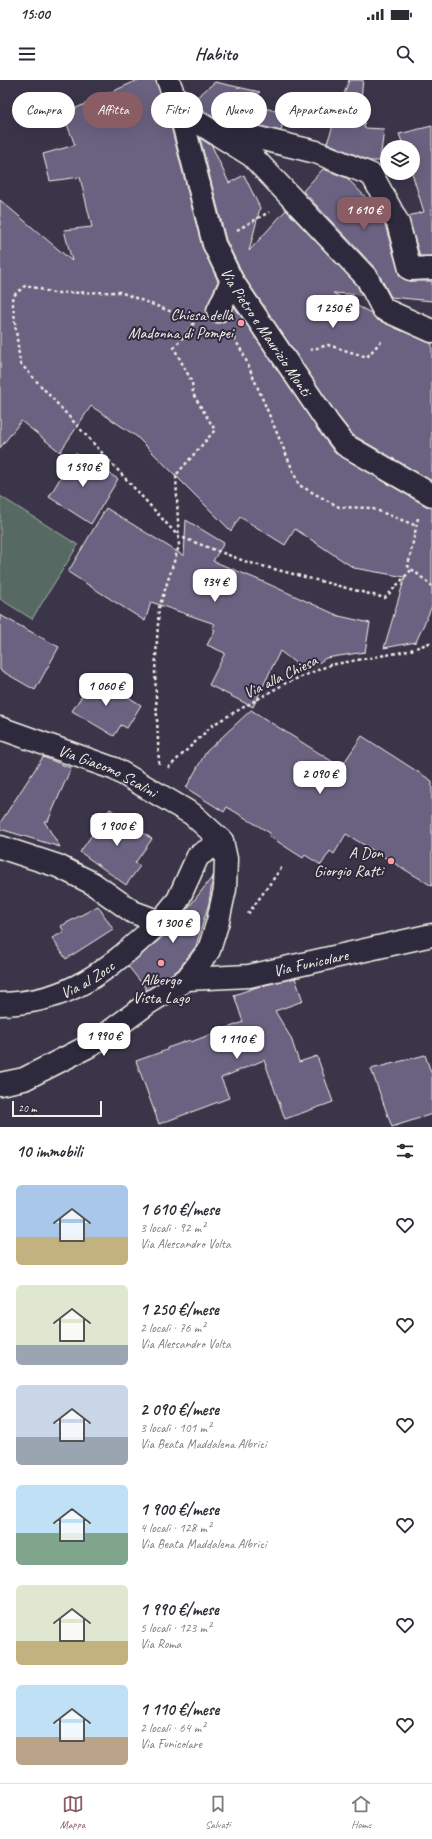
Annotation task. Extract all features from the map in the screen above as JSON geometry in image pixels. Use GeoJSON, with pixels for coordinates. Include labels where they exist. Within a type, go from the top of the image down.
{"type":"FeatureCollection","features":[{"type":"Feature","properties":{"kind":"street","name":"Via Pietro e Maurizio Monti"},"geometry":{"type":"LineString","coordinates":[[168,80],[173,92]]}},
{"type":"Feature","properties":{"kind":"street"},"geometry":{"type":"LineString","coordinates":[[203,126],[252,156],[367,278],[383,309],[432,331]]}},
{"type":"Feature","properties":{"kind":"street","name":"Via Pietro e Maurizio Monti"},"geometry":{"type":"LineString","coordinates":[[184,128],[214,244],[232,281],[282,356],[345,445],[427,493]]}},
{"type":"Feature","properties":{"kind":"street"},"geometry":{"type":"LineString","coordinates":[[213,132],[246,135],[316,152],[372,175],[398,223],[410,269],[432,268]]}},
{"type":"Feature","properties":{"kind":"street"},"geometry":{"type":"LineString","coordinates":[[218,311],[232,281]]}},
{"type":"Feature","properties":{"kind":"street","name":"Via Giacomo Scalini"},"geometry":{"type":"LineString","coordinates":[[0,728],[115,769],[192,814],[222,841]]}},
{"type":"Feature","properties":{"kind":"street"},"geometry":{"type":"LineString","coordinates":[[0,1084],[24,1079],[94,1044],[147,1004],[187,979],[209,950],[218,921],[225,889],[226,859],[222,841]]}},
{"type":"Feature","properties":{"kind":"street","name":"Via al Zocc"},"geometry":{"type":"LineString","coordinates":[[0,1004],[53,997],[84,983],[101,973],[160,922],[178,900],[198,856],[222,841]]}},
{"type":"Feature","properties":{"kind":"street"},"geometry":{"type":"LineString","coordinates":[[0,847],[58,866],[92,883],[133,912],[160,922]]}},
{"type":"Feature","properties":{"kind":"street","name":"Via Funicolare"},"geometry":{"type":"LineString","coordinates":[[187,979],[249,976],[432,935]]}},
{"type":"Feature","properties":{"kind":"path"},"geometry":{"type":"LineString","coordinates":[[214,244],[292,198]]}},
{"type":"Feature","properties":{"kind":"path"},"geometry":{"type":"LineString","coordinates":[[160,767],[155,672],[159,608],[178,546],[178,536],[176,476],[215,430],[193,394],[192,382],[174,348],[196,322],[120,292],[54,293],[26,286],[12,296],[20,363],[178,536],[247,562],[385,598],[412,569]]}},
{"type":"Feature","properties":{"kind":"path"},"geometry":{"type":"LineString","coordinates":[[282,356],[328,346],[367,357],[402,318]]}},
{"type":"Feature","properties":{"kind":"path"},"geometry":{"type":"LineString","coordinates":[[228,330],[243,353],[299,485],[340,507],[371,508],[417,526]]}},
{"type":"Feature","properties":{"kind":"path"},"geometry":{"type":"LineString","coordinates":[[427,493],[417,526],[408,566],[432,586]]}},
{"type":"Feature","properties":{"kind":"path","name":"Via alla Chiesa"},"geometry":{"type":"LineString","coordinates":[[165,770],[214,724],[286,683],[330,665],[408,651],[432,642]]}},
{"type":"Feature","properties":{"kind":"green space"},"geometry":{"type":"Polygon","coordinates":[[[0,496],[78,545],[32,619],[0,599],[0,496]]]}},
{"type":"Feature","properties":{"kind":"building"},"geometry":{"type":"Polygon","coordinates":[[[138,80],[156,80],[160,92],[151,92],[151,128],[171,128],[202,247],[218,281],[207,306],[206,312],[208,318],[212,322],[219,323],[225,321],[234,306],[335,453],[426,506],[432,507],[432,606],[416,642],[384,648],[405,577],[354,568],[295,529],[285,545],[240,517],[231,531],[136,436],[91,406],[60,452],[21,421],[0,448],[0,200],[72,261],[64,230],[92,227],[80,177],[50,181],[43,154],[75,145],[68,128],[75,128],[75,109],[83,105],[83,128],[143,128],[143,92],[112,92],[138,80]]]}},
{"type":"Feature","properties":{"kind":"building"},"geometry":{"type":"Polygon","coordinates":[[[349,80],[363,80],[362,92],[345,92],[349,80]]]}},
{"type":"Feature","properties":{"kind":"building"},"geometry":{"type":"Polygon","coordinates":[[[215,82],[260,92],[211,92],[211,116],[203,111],[203,92],[215,82]]]}},
{"type":"Feature","properties":{"kind":"building"},"geometry":{"type":"Polygon","coordinates":[[[267,109],[275,111],[275,128],[282,128],[281,131],[267,128],[267,109]]]}},
{"type":"Feature","properties":{"kind":"building"},"geometry":{"type":"Polygon","coordinates":[[[432,126],[432,256],[420,256],[408,216],[424,212],[414,180],[420,180],[420,140],[401,140],[399,134],[432,126]]]}},
{"type":"Feature","properties":{"kind":"building"},"geometry":{"type":"Polygon","coordinates":[[[332,128],[384,129],[383,140],[380,140],[380,161],[370,161],[327,143],[332,128]]]}},
{"type":"Feature","properties":{"kind":"building"},"geometry":{"type":"Polygon","coordinates":[[[200,138],[212,146],[229,183],[244,175],[260,208],[249,251],[286,210],[357,285],[362,295],[333,293],[371,313],[378,320],[432,344],[432,481],[353,435],[338,416],[243,275],[226,240],[200,138]]]}},
{"type":"Feature","properties":{"kind":"building"},"geometry":{"type":"Polygon","coordinates":[[[323,169],[347,178],[376,208],[386,228],[400,277],[410,281],[432,281],[432,301],[391,297],[376,269],[303,191],[323,169]]]}},
{"type":"Feature","properties":{"kind":"building"},"geometry":{"type":"Polygon","coordinates":[[[75,453],[118,479],[91,524],[49,497],[75,453]]]}},
{"type":"Feature","properties":{"kind":"building"},"geometry":{"type":"Polygon","coordinates":[[[106,508],[184,556],[186,520],[224,543],[213,561],[339,616],[370,623],[365,652],[326,658],[306,671],[280,651],[253,707],[209,685],[225,653],[207,645],[215,630],[212,628],[215,624],[151,602],[145,621],[68,572],[106,508]]]}},
{"type":"Feature","properties":{"kind":"building"},"geometry":{"type":"Polygon","coordinates":[[[0,615],[59,647],[35,690],[0,670],[0,615]]]}},
{"type":"Feature","properties":{"kind":"building"},"geometry":{"type":"Polygon","coordinates":[[[95,676],[141,705],[127,728],[121,725],[114,736],[72,711],[95,676]]]}},
{"type":"Feature","properties":{"kind":"building"},"geometry":{"type":"Polygon","coordinates":[[[251,710],[341,767],[362,736],[432,781],[432,886],[346,834],[334,854],[330,851],[321,865],[305,855],[303,858],[269,836],[270,833],[227,807],[224,812],[186,788],[206,752],[251,710]]]}},
{"type":"Feature","properties":{"kind":"building"},"geometry":{"type":"Polygon","coordinates":[[[43,757],[71,768],[48,821],[44,821],[60,847],[0,829],[0,823],[43,757]]]}},
{"type":"Feature","properties":{"kind":"building"},"geometry":{"type":"Polygon","coordinates":[[[110,809],[152,839],[135,863],[140,866],[126,885],[80,852],[110,809]]]}},
{"type":"Feature","properties":{"kind":"building"},"geometry":{"type":"Polygon","coordinates":[[[213,876],[209,903],[196,946],[178,970],[147,990],[128,966],[171,930],[213,876]]]}},
{"type":"Feature","properties":{"kind":"building"},"geometry":{"type":"Polygon","coordinates":[[[98,906],[113,929],[66,959],[52,938],[64,932],[61,926],[98,906]]]}},
{"type":"Feature","properties":{"kind":"building"},"geometry":{"type":"Polygon","coordinates":[[[295,978],[303,1001],[275,1011],[291,1038],[299,1062],[317,1056],[333,1102],[285,1119],[264,1060],[221,1078],[229,1098],[159,1124],[136,1061],[167,1050],[167,1048],[190,1040],[191,1042],[243,1022],[234,995],[257,987],[295,978]]]}},
{"type":"Feature","properties":{"kind":"building"},"geometry":{"type":"Polygon","coordinates":[[[425,1055],[432,1075],[432,1114],[392,1127],[371,1069],[425,1055]]]}},
{"type":"Feature","properties":{"kind":"place","name":"Chiesa della Madonna di Pompei"},"geometry":{"type":"Point","coordinates":[241,323]}},
{"type":"Feature","properties":{"kind":"place","name":"A Don Giorgio Ratti"},"geometry":{"type":"Point","coordinates":[391,861]}},
{"type":"Feature","properties":{"kind":"place","name":"Albergo Vista Lago"},"geometry":{"type":"Point","coordinates":[161,963]}}]}
